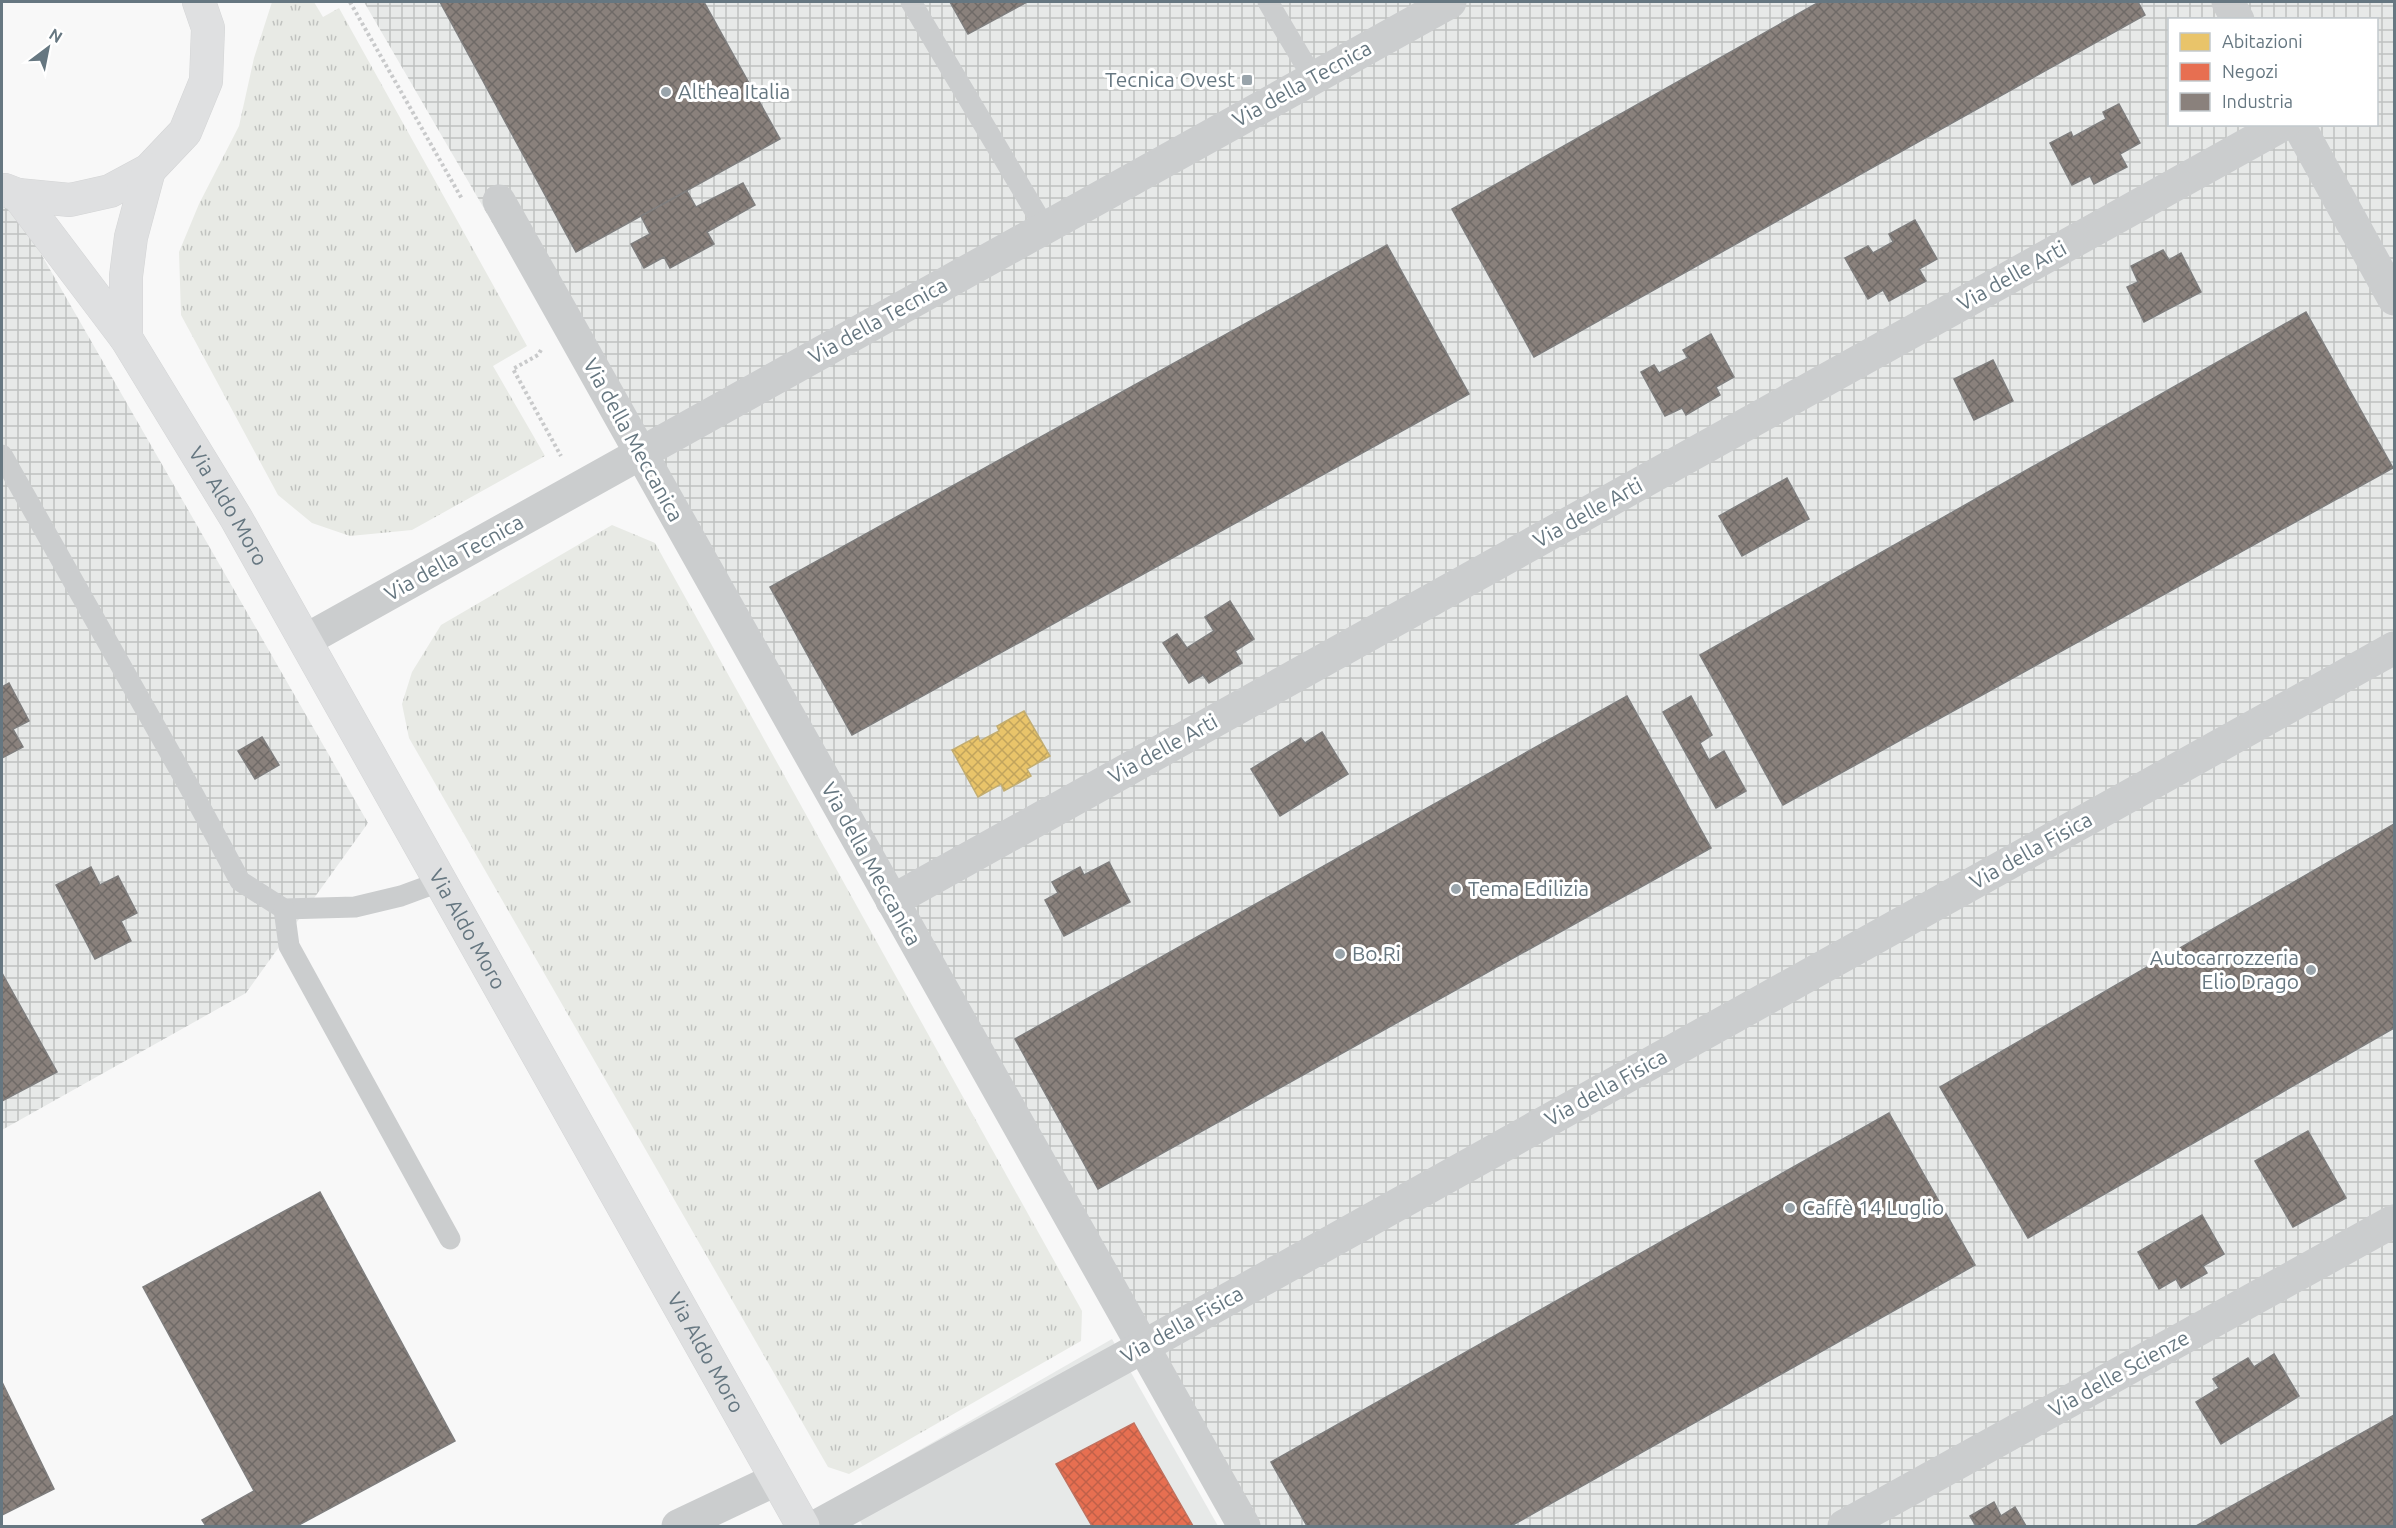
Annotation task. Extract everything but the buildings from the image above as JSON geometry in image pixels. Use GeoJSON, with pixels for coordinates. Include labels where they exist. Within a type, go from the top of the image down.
{"type":"FeatureCollection","features":[{"type":"Feature","properties":{"kind":"street","name":"Via della Tecnica"},"geometry":{"type":"LineString","coordinates":[[306,640],[1450,2]]}},
{"type":"Feature","properties":{"kind":"street"},"geometry":{"type":"LineString","coordinates":[[2228,2],[2237,18]]}},
{"type":"Feature","properties":{"kind":"street","name":"Via Aldo Moro"},"geometry":{"type":"LineString","coordinates":[[10,192],[70,200],[110,191],[149,170],[185,132],[206,81],[209,10]]}},
{"type":"Feature","properties":{"kind":"street","name":"Via delle Arti"},"geometry":{"type":"LineString","coordinates":[[892,901],[2280,126]]}},
{"type":"Feature","properties":{"kind":"street"},"geometry":{"type":"LineString","coordinates":[[2299,126],[2394,299]]}},
{"type":"Feature","properties":{"kind":"street","name":"Via Aldo Moro"},"geometry":{"type":"LineString","coordinates":[[126,338],[126,276],[131,237],[149,170]]}},
{"type":"Feature","properties":{"kind":"street","name":"Via Aldo Moro"},"geometry":{"type":"LineString","coordinates":[[10,192],[126,338],[236,518],[803,1527]]}},
{"type":"Feature","properties":{"kind":"street","name":"Via della Meccanica"},"geometry":{"type":"LineString","coordinates":[[499,201],[1244,1527]]}},
{"type":"Feature","properties":{"kind":"street","name":"Via della Fisica"},"geometry":{"type":"LineString","coordinates":[[817,1527],[2394,648]]}},
{"type":"Feature","properties":{"kind":"street","name":"Via delle Scienze"},"geometry":{"type":"LineString","coordinates":[[1844,1527],[2394,1221]]}},
{"type":"Feature","properties":{"kind":"street"},"geometry":{"type":"LineString","coordinates":[[678,1527],[775,1480]]}},
{"type":"Feature","properties":{"kind":"lane"},"geometry":{"type":"LineString","coordinates":[[911,2],[1045,228]]}},
{"type":"Feature","properties":{"kind":"lane"},"geometry":{"type":"LineString","coordinates":[[1268,2],[1313,78]]}},
{"type":"Feature","properties":{"kind":"lane"},"geometry":{"type":"LineString","coordinates":[[2,455],[240,881],[284,909],[355,907],[401,896],[439,882]]}},
{"type":"Feature","properties":{"kind":"lane"},"geometry":{"type":"LineString","coordinates":[[284,909],[289,946],[450,1239]]}},
{"type":"Feature","properties":{"kind":"path"},"geometry":{"type":"LineString","coordinates":[[350,2],[465,204]]}},
{"type":"Feature","properties":{"kind":"path"},"geometry":{"type":"LineString","coordinates":[[543,346],[538,355],[513,369],[562,458]]}},
{"type":"Feature","properties":{"kind":"shaded area"},"geometry":{"type":"Polygon","coordinates":[[[364,2],[2394,2],[2394,1526],[1250,1526],[364,2]]]}},
{"type":"Feature","properties":{"kind":"shaded area"},"geometry":{"type":"Polygon","coordinates":[[[2,186],[368,823],[246,993],[2,1130],[2,186]]]}},
{"type":"Feature","properties":{"kind":"shaded area"},"geometry":{"type":"Polygon","coordinates":[[[1112,1339],[1218,1526],[863,1526],[843,1494],[1112,1339]]]}},
{"type":"Feature","properties":{"kind":"green space"},"geometry":{"type":"Polygon","coordinates":[[[272,2],[314,2],[323,17],[339,8],[527,346],[493,366],[545,456],[412,530],[350,536],[312,523],[278,495],[181,315],[179,252],[199,204],[239,126],[254,58],[272,2]]]}},
{"type":"Feature","properties":{"kind":"green space"},"geometry":{"type":"Polygon","coordinates":[[[612,525],[655,543],[1082,1311],[1081,1341],[849,1474],[828,1467],[409,738],[402,704],[412,672],[441,625],[612,525]]]}},
{"type":"Feature","properties":{"kind":"place","name":"Tecnica Ovest"},"geometry":{"type":"Point","coordinates":[1247,80]}},
{"type":"Feature","properties":{"kind":"place","name":"Althea Italia"},"geometry":{"type":"Point","coordinates":[666,92]}},
{"type":"Feature","properties":{"kind":"place","name":"Tema Edilizia"},"geometry":{"type":"Point","coordinates":[1456,889]}},
{"type":"Feature","properties":{"kind":"place","name":"Bo.Ri"},"geometry":{"type":"Point","coordinates":[1340,954]}},
{"type":"Feature","properties":{"kind":"place","name":"Autocarrozzeria Elio Drago"},"geometry":{"type":"Point","coordinates":[2311,970]}},
{"type":"Feature","properties":{"kind":"place","name":"Caffè 14 Luglio"},"geometry":{"type":"Point","coordinates":[1790,1208]}}]}
